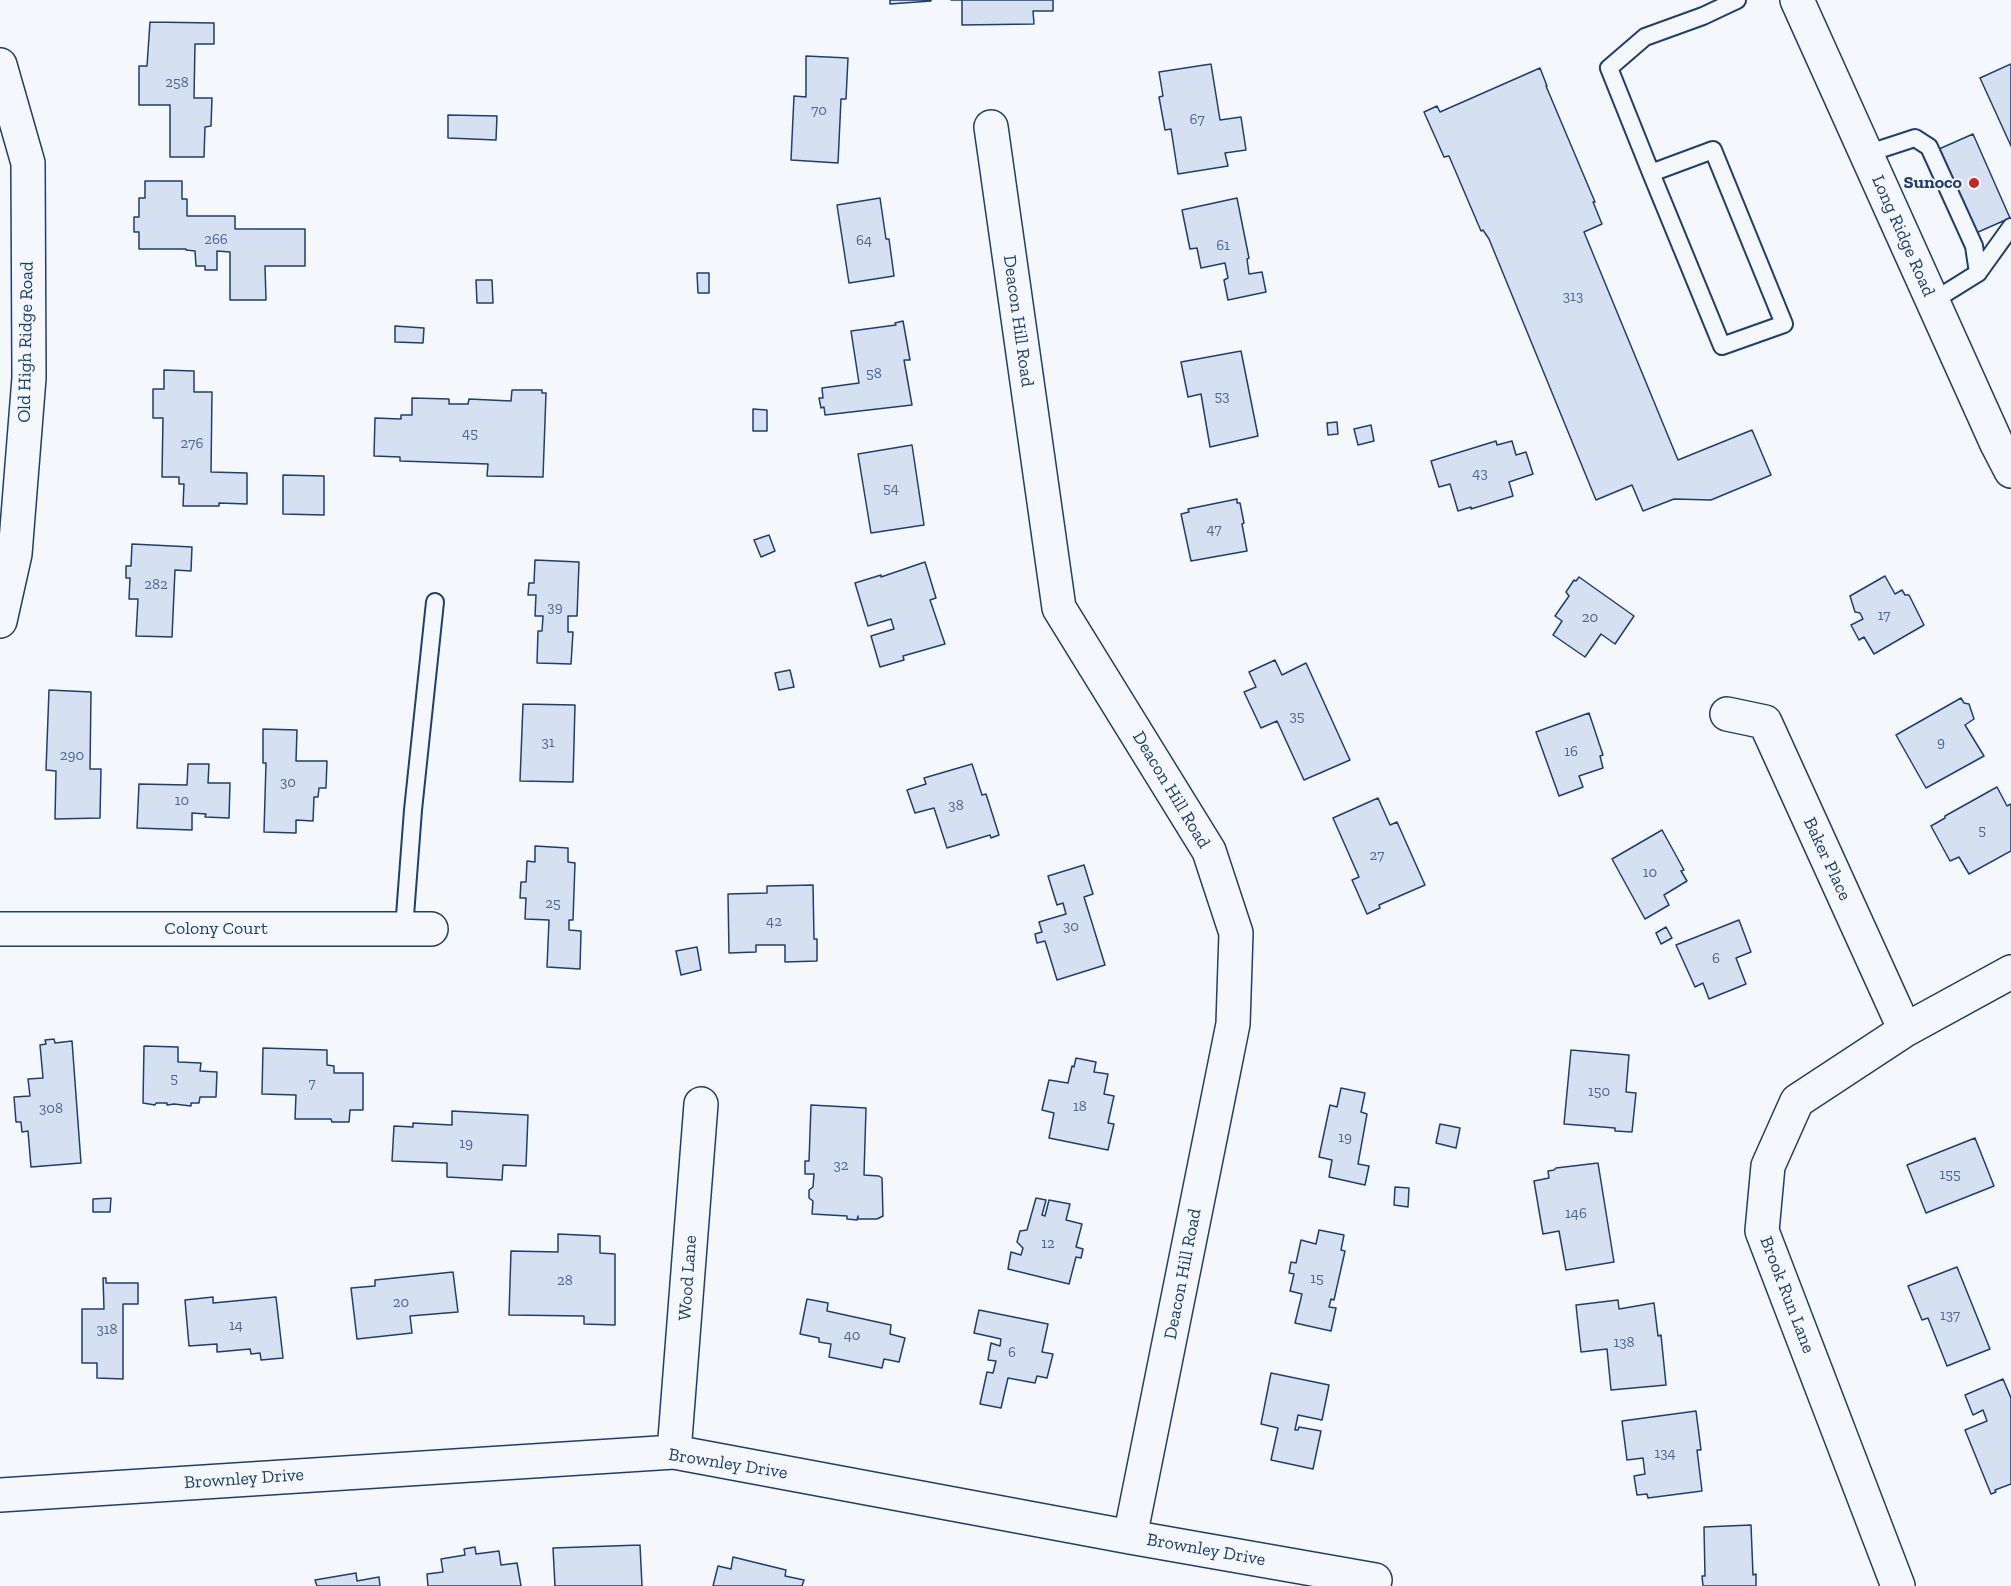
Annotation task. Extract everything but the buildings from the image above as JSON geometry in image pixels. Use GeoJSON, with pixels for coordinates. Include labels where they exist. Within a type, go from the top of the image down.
{"type":"FeatureCollection","features":[{"type":"Feature","properties":{"kind":"street","name":"Long Ridge Road"},"geometry":{"type":"LineString","coordinates":[[1797,0],[1933,301],[2006,451]]}},
{"type":"Feature","properties":{"kind":"street","name":"Old High Ridge Road"},"geometry":{"type":"LineString","coordinates":[[0,65],[27,163],[29,378],[15,554],[0,621]]}},
{"type":"Feature","properties":{"kind":"street","name":"Deacon Hill Road"},"geometry":{"type":"LineString","coordinates":[[991,127],[1059,608],[1209,851],[1236,933],[1233,1024],[1130,1537]]}},
{"type":"Feature","properties":{"kind":"street","name":"Baker Place"},"geometry":{"type":"LineString","coordinates":[[1728,714],[1765,722],[1905,1030]]}},
{"type":"Feature","properties":{"kind":"street","name":"Colony Court"},"geometry":{"type":"LineString","coordinates":[[0,929],[418,929]]}},
{"type":"Feature","properties":{"kind":"street","name":"Brook Run Lane"},"geometry":{"type":"LineString","coordinates":[[1898,1586],[1762,1231],[1767,1166],[1797,1101],[1905,1030],[2011,972]]}},
{"type":"Feature","properties":{"kind":"street","name":"Wood Lane"},"geometry":{"type":"LineString","coordinates":[[674,1452],[701,1104]]}},
{"type":"Feature","properties":{"kind":"street","name":"Brownley Drive"},"geometry":{"type":"LineString","coordinates":[[0,1495],[674,1452],[1375,1580]]}},
{"type":"Feature","properties":{"kind":"lane"},"geometry":{"type":"LineString","coordinates":[[1651,173],[1713,150],[1784,324],[1722,346],[1651,173],[1609,68],[1645,37],[1703,16],[1737,0]]}},
{"type":"Feature","properties":{"kind":"lane"},"geometry":{"type":"LineString","coordinates":[[1866,154],[1915,138],[1929,147],[1974,246],[1978,273]]}},
{"type":"Feature","properties":{"kind":"lane"},"geometry":{"type":"LineString","coordinates":[[1933,301],[1978,273],[2011,227]]}},
{"type":"Feature","properties":{"kind":"lane"},"geometry":{"type":"LineString","coordinates":[[418,929],[413,810],[435,602]]}},
{"type":"Feature","properties":{"kind":"place","name":"Sunoco"},"geometry":{"type":"Point","coordinates":[1974,183]}}]}
